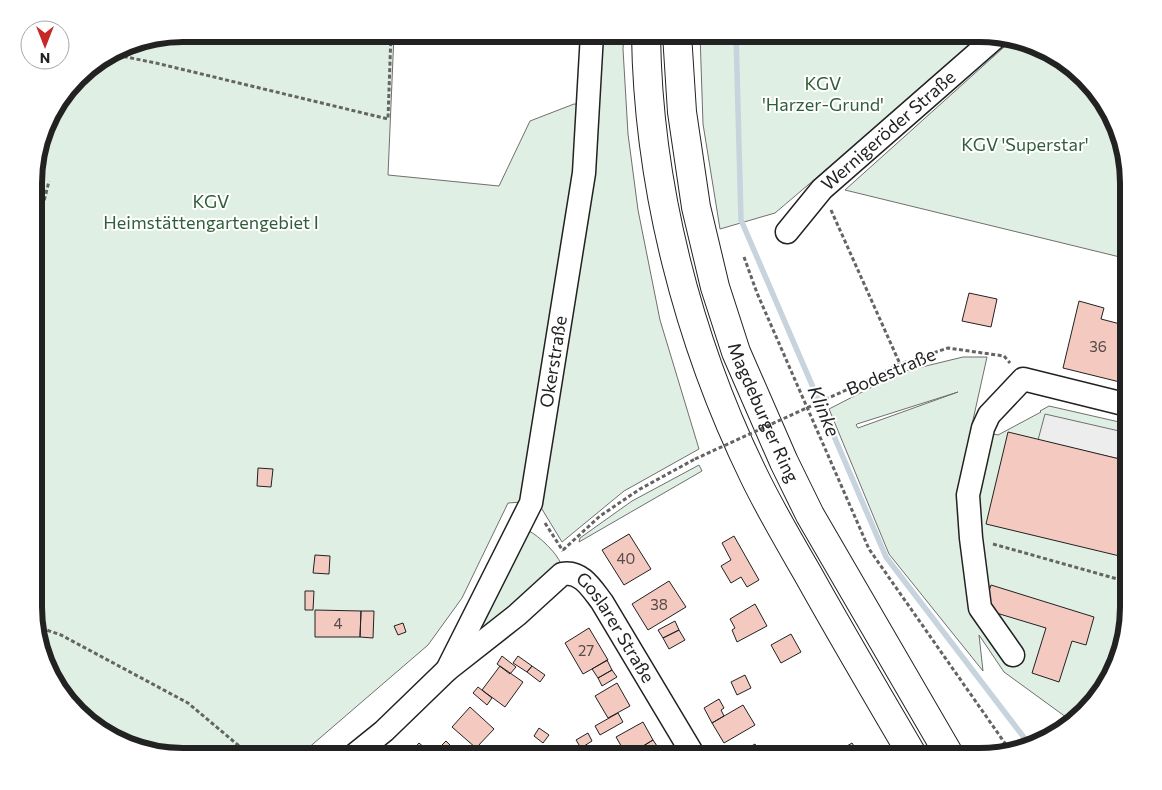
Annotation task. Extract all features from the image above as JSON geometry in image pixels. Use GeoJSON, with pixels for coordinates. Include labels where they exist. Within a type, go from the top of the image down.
{"type":"FeatureCollection","features":[{"type":"Feature","properties":{"kind":"highway"},"geometry":{"type":"LineString","coordinates":[[632,42],[634,90],[643,151],[662,195]]}},
{"type":"Feature","properties":{"kind":"highway","name":"Magdeburger Ring"},"geometry":{"type":"LineString","coordinates":[[646,42],[648,87],[662,195],[678,268],[698,338],[747,461],[781,528],[908,747]]}},
{"type":"Feature","properties":{"kind":"highway","name":"Magdeburger Ring"},"geometry":{"type":"LineString","coordinates":[[678,42],[682,112],[691,176],[705,248],[725,320],[750,387],[810,515],[945,747]]}},
{"type":"Feature","properties":{"kind":"highway"},"geometry":{"type":"LineString","coordinates":[[880,634],[900,640],[963,747]]}},
{"type":"Feature","properties":{"kind":"street","name":"Okerstraße"},"geometry":{"type":"LineString","coordinates":[[447,670],[531,503],[584,173],[592,42]]}},
{"type":"Feature","properties":{"kind":"street","name":"Wernigeröder Straße"},"geometry":{"type":"LineString","coordinates":[[788,232],[822,188],[989,43]]}},
{"type":"Feature","properties":{"kind":"street"},"geometry":{"type":"LineString","coordinates":[[1013,655],[980,608],[971,538],[968,495],[983,428],[989,414],[1023,379],[1119,403]]}},
{"type":"Feature","properties":{"kind":"street","name":"Okerstraße"},"geometry":{"type":"LineString","coordinates":[[363,748],[384,731],[447,670],[517,615],[562,574],[578,575]]}},
{"type":"Feature","properties":{"kind":"street","name":"Goslarer Straße"},"geometry":{"type":"LineString","coordinates":[[578,575],[591,587],[602,602],[689,747]]}},
{"type":"Feature","properties":{"kind":"street","name":"Okerstraße"},"geometry":{"type":"LineString","coordinates":[[372,748],[384,731]]}},
{"type":"Feature","properties":{"kind":"path"},"geometry":{"type":"LineString","coordinates":[[123,56],[388,120],[391,43]]}},
{"type":"Feature","properties":{"kind":"path"},"geometry":{"type":"LineString","coordinates":[[42,207],[48,181]]}},
{"type":"Feature","properties":{"kind":"path"},"geometry":{"type":"LineString","coordinates":[[822,188],[900,364]]}},
{"type":"Feature","properties":{"kind":"path"},"geometry":{"type":"LineString","coordinates":[[744,257],[869,549],[1006,745]]}},
{"type":"Feature","properties":{"kind":"path","name":"Bodestraße"},"geometry":{"type":"LineString","coordinates":[[563,550],[600,516],[640,489],[695,459],[900,364],[948,348],[1004,356],[1023,379]]}},
{"type":"Feature","properties":{"kind":"path","name":"Goslarer Straße"},"geometry":{"type":"LineString","coordinates":[[531,503],[578,575]]}},
{"type":"Feature","properties":{"kind":"path"},"geometry":{"type":"LineString","coordinates":[[971,538],[1119,579]]}},
{"type":"Feature","properties":{"kind":"path"},"geometry":{"type":"LineString","coordinates":[[45,629],[61,635],[188,703],[241,748]]}},
{"type":"Feature","properties":{"kind":"green space","name":"KGV Heimstättengartengebiet I"},"geometry":{"type":"Polygon","coordinates":[[[601,42],[623,42],[628,134],[638,210],[660,320],[699,449],[624,491],[562,542],[537,501],[508,503],[462,598],[428,645],[308,748],[184,748],[156,745],[138,740],[105,724],[91,713],[66,685],[57,669],[47,643],[42,606],[42,184],[47,147],[61,113],[77,91],[91,77],[113,61],[138,50],[174,43],[394,43],[388,175],[499,186],[530,121],[574,104],[599,106],[601,42]]]}},
{"type":"Feature","properties":{"kind":"green space","name":"KGV 'Harzer-Grund'"},"geometry":{"type":"Polygon","coordinates":[[[700,42],[977,42],[775,213],[720,229],[703,124],[700,42]]]}},
{"type":"Feature","properties":{"kind":"green space","name":"KGV 'Superstar'"},"geometry":{"type":"Polygon","coordinates":[[[1006,45],[1015,47],[1041,57],[1057,66],[1085,91],[1101,113],[1109,130],[1117,156],[1119,174],[1119,257],[845,190],[1006,45]]]}},
{"type":"Feature","properties":{"kind":"green space"},"geometry":{"type":"Polygon","coordinates":[[[963,357],[987,357],[971,429],[998,435],[1049,406],[1119,422],[1119,616],[1117,634],[1105,669],[1096,685],[1085,699],[1065,717],[1004,672],[979,635],[983,671],[889,554],[829,409],[901,372],[963,357]],[[958,392],[857,424],[858,428],[958,392]]]}},
{"type":"Feature","properties":{"kind":"green space"},"geometry":{"type":"Polygon","coordinates":[[[699,465],[702,471],[579,542],[580,538],[632,501],[699,465]]]}},
{"type":"Feature","properties":{"kind":"green space"},"geometry":{"type":"Polygon","coordinates":[[[529,531],[547,545],[561,564],[497,623],[471,634],[529,531]]]}},
{"type":"Feature","properties":{"kind":"shaded area"},"geometry":{"type":"Polygon","coordinates":[[[1045,414],[1119,431],[1119,459],[1038,440],[1045,414]]]}},
{"type":"Feature","properties":{"kind":"building"},"geometry":{"type":"Polygon","coordinates":[[[969,293],[997,299],[991,327],[962,321],[969,293]]]}},
{"type":"Feature","properties":{"kind":"building"},"geometry":{"type":"Polygon","coordinates":[[[1079,301],[1104,308],[1101,319],[1119,324],[1119,382],[1063,368],[1079,301]]]}},
{"type":"Feature","properties":{"kind":"building"},"geometry":{"type":"Polygon","coordinates":[[[1008,432],[1119,459],[1119,556],[986,524],[1008,432]]]}},
{"type":"Feature","properties":{"kind":"building"},"geometry":{"type":"Polygon","coordinates":[[[258,468],[273,469],[271,487],[257,486],[258,468]]]}},
{"type":"Feature","properties":{"kind":"building"},"geometry":{"type":"Polygon","coordinates":[[[629,534],[651,569],[624,585],[602,550],[629,534]]]}},
{"type":"Feature","properties":{"kind":"building"},"geometry":{"type":"Polygon","coordinates":[[[734,536],[759,580],[747,587],[741,577],[731,583],[721,566],[731,560],[722,543],[734,536]]]}},
{"type":"Feature","properties":{"kind":"building"},"geometry":{"type":"Polygon","coordinates":[[[315,555],[330,556],[329,574],[313,573],[315,555]]]}},
{"type":"Feature","properties":{"kind":"building"},"geometry":{"type":"Polygon","coordinates":[[[669,581],[686,607],[648,630],[632,604],[669,581]]]}},
{"type":"Feature","properties":{"kind":"building"},"geometry":{"type":"Polygon","coordinates":[[[991,585],[1094,617],[1086,645],[1072,641],[1059,682],[1032,673],[1046,628],[983,609],[991,585]]]}},
{"type":"Feature","properties":{"kind":"building"},"geometry":{"type":"Polygon","coordinates":[[[305,591],[314,591],[313,610],[305,610],[305,591]]]}},
{"type":"Feature","properties":{"kind":"building"},"geometry":{"type":"Polygon","coordinates":[[[755,604],[767,626],[737,642],[732,630],[735,628],[730,619],[755,604]]]}},
{"type":"Feature","properties":{"kind":"building"},"geometry":{"type":"Polygon","coordinates":[[[315,610],[361,611],[360,637],[315,637],[315,610]]]}},
{"type":"Feature","properties":{"kind":"building"},"geometry":{"type":"Polygon","coordinates":[[[361,611],[374,611],[373,638],[360,637],[361,611]]]}},
{"type":"Feature","properties":{"kind":"building"},"geometry":{"type":"Polygon","coordinates":[[[675,621],[679,630],[663,638],[658,630],[675,621]]]}},
{"type":"Feature","properties":{"kind":"building"},"geometry":{"type":"Polygon","coordinates":[[[403,623],[406,632],[398,635],[394,626],[403,623]]]}},
{"type":"Feature","properties":{"kind":"building"},"geometry":{"type":"Polygon","coordinates":[[[589,628],[608,660],[583,674],[565,643],[589,628]]]}},
{"type":"Feature","properties":{"kind":"building"},"geometry":{"type":"Polygon","coordinates":[[[679,630],[685,640],[669,649],[663,638],[679,630]]]}},
{"type":"Feature","properties":{"kind":"building"},"geometry":{"type":"Polygon","coordinates":[[[791,634],[801,652],[781,663],[771,645],[791,634]]]}},
{"type":"Feature","properties":{"kind":"building"},"geometry":{"type":"Polygon","coordinates":[[[502,656],[516,667],[510,674],[497,664],[502,656]]]}},
{"type":"Feature","properties":{"kind":"building"},"geometry":{"type":"Polygon","coordinates":[[[518,656],[532,666],[527,672],[513,663],[518,656]]]}},
{"type":"Feature","properties":{"kind":"building"},"geometry":{"type":"Polygon","coordinates":[[[607,660],[612,670],[598,678],[592,669],[607,660]]]}},
{"type":"Feature","properties":{"kind":"building"},"geometry":{"type":"Polygon","coordinates":[[[500,666],[523,682],[505,707],[482,690],[500,666]]]}},
{"type":"Feature","properties":{"kind":"building"},"geometry":{"type":"Polygon","coordinates":[[[532,666],[545,675],[540,682],[527,672],[532,666]]]}},
{"type":"Feature","properties":{"kind":"building"},"geometry":{"type":"Polygon","coordinates":[[[612,670],[617,677],[602,686],[598,678],[612,670]]]}},
{"type":"Feature","properties":{"kind":"building"},"geometry":{"type":"Polygon","coordinates":[[[745,675],[751,688],[737,695],[731,682],[745,675]]]}},
{"type":"Feature","properties":{"kind":"building"},"geometry":{"type":"Polygon","coordinates":[[[617,683],[630,706],[608,718],[595,696],[617,683]]]}},
{"type":"Feature","properties":{"kind":"building"},"geometry":{"type":"Polygon","coordinates":[[[478,687],[492,698],[487,705],[473,693],[478,687]]]}},
{"type":"Feature","properties":{"kind":"building"},"geometry":{"type":"Polygon","coordinates":[[[719,699],[724,708],[721,710],[724,716],[712,723],[704,708],[719,699]]]}},
{"type":"Feature","properties":{"kind":"building"},"geometry":{"type":"Polygon","coordinates":[[[743,705],[755,725],[724,743],[712,723],[743,705]]]}},
{"type":"Feature","properties":{"kind":"building"},"geometry":{"type":"Polygon","coordinates":[[[470,707],[494,729],[476,748],[452,727],[470,707]]]}},
{"type":"Feature","properties":{"kind":"building"},"geometry":{"type":"Polygon","coordinates":[[[618,713],[623,722],[600,735],[595,726],[618,713]]]}},
{"type":"Feature","properties":{"kind":"building"},"geometry":{"type":"Polygon","coordinates":[[[643,722],[653,740],[641,747],[622,747],[616,737],[643,722]]]}},
{"type":"Feature","properties":{"kind":"building"},"geometry":{"type":"Polygon","coordinates":[[[539,728],[549,735],[543,743],[534,736],[539,728]]]}},
{"type":"Feature","properties":{"kind":"building"},"geometry":{"type":"Polygon","coordinates":[[[588,733],[592,741],[581,748],[576,740],[588,733]]]}},
{"type":"Feature","properties":{"kind":"building"},"geometry":{"type":"Polygon","coordinates":[[[653,740],[658,747],[641,747],[653,740]]]}},
{"type":"Feature","properties":{"kind":"building"},"geometry":{"type":"Polygon","coordinates":[[[446,741],[453,748],[439,748],[446,741]]]}},
{"type":"Feature","properties":{"kind":"building"},"geometry":{"type":"Polygon","coordinates":[[[419,743],[425,748],[415,748],[419,743]]]}},
{"type":"Feature","properties":{"kind":"building"},"geometry":{"type":"Polygon","coordinates":[[[852,743],[855,747],[845,747],[852,743]]]}},
{"type":"Feature","properties":{"kind":"waterway","name":"Klinke"},"geometry":{"type":"LineString","coordinates":[[736,42],[741,220],[886,557],[1025,739]]}}]}
